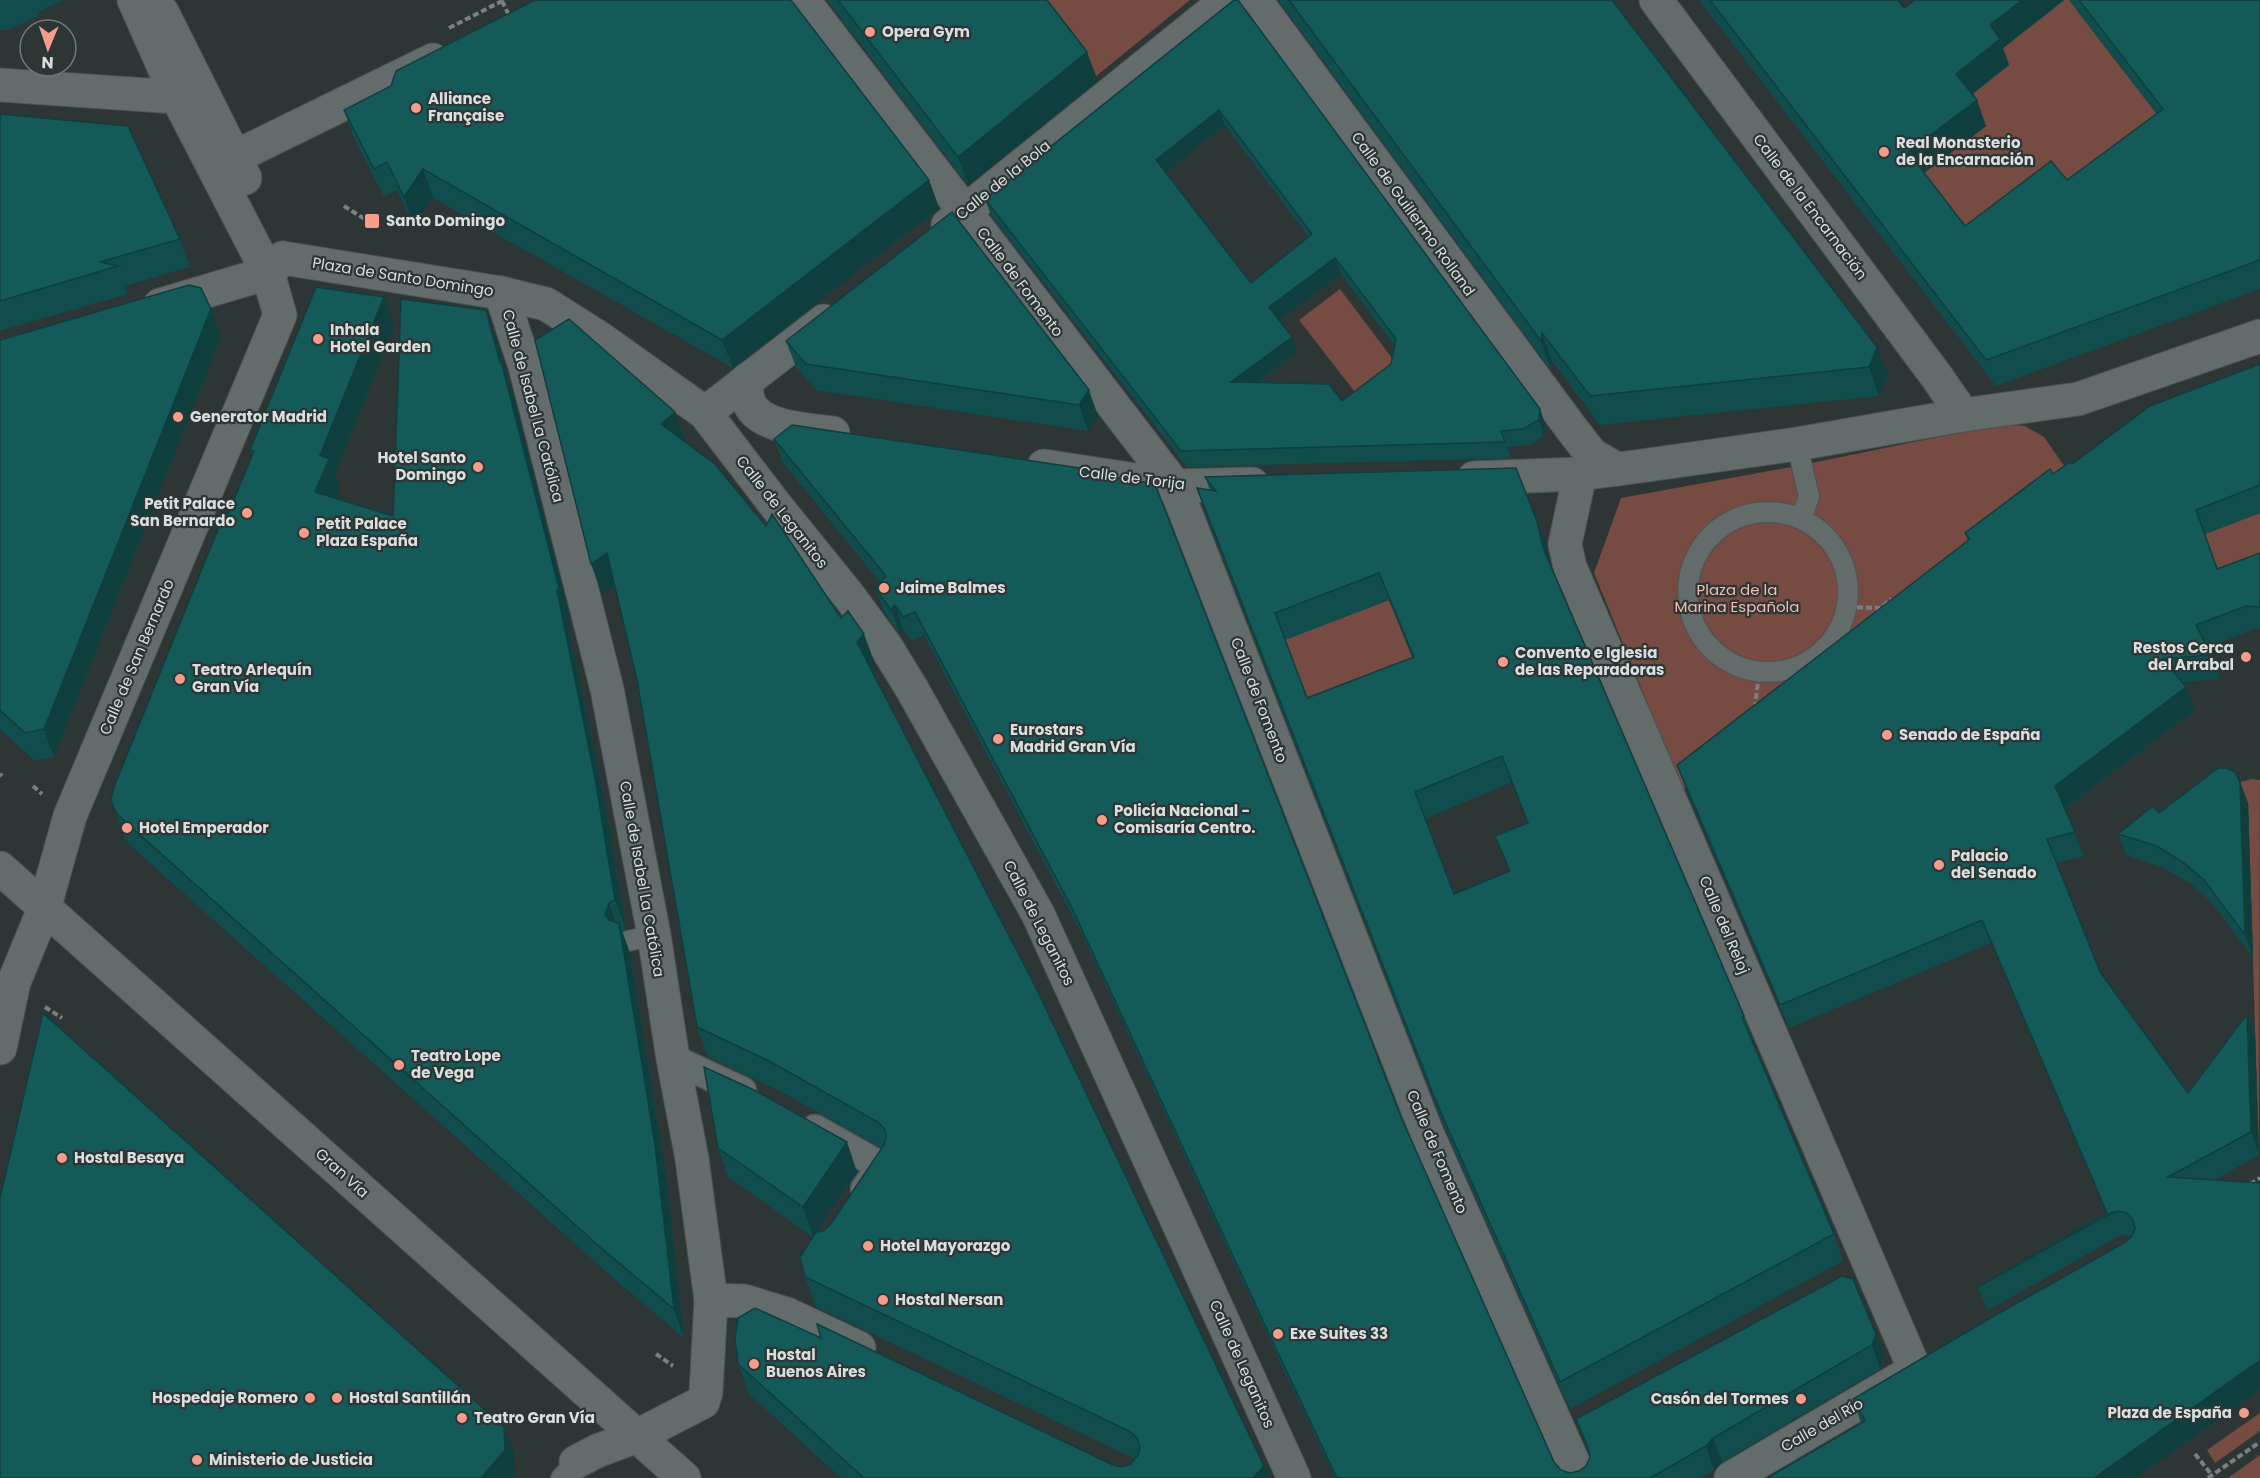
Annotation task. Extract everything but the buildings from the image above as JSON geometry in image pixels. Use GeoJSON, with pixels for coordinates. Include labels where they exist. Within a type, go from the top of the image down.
{"type":"FeatureCollection","features":[{"type":"Feature","properties":{"kind":"street"},"geometry":{"type":"LineString","coordinates":[[134,0],[177,97],[275,265]]}},
{"type":"Feature","properties":{"kind":"street"},"geometry":{"type":"LineString","coordinates":[[156,0],[235,157],[275,265]]}},
{"type":"Feature","properties":{"kind":"street","name":"Calle de Fomento"},"geometry":{"type":"LineString","coordinates":[[803,0],[1175,486],[1427,1133],[1580,1478]]}},
{"type":"Feature","properties":{"kind":"street","name":"Calle de la Bola"},"geometry":{"type":"LineString","coordinates":[[928,240],[1227,0]]}},
{"type":"Feature","properties":{"kind":"street","name":"Calle de Guillermo Rolland"},"geometry":{"type":"LineString","coordinates":[[1255,0],[1571,429],[1592,455],[1617,469]]}},
{"type":"Feature","properties":{"kind":"street","name":"Calle de la Encarnación"},"geometry":{"type":"LineString","coordinates":[[1656,0],[1963,415]]}},
{"type":"Feature","properties":{"kind":"street"},"geometry":{"type":"LineString","coordinates":[[235,157],[454,37]]}},
{"type":"Feature","properties":{"kind":"street"},"geometry":{"type":"LineString","coordinates":[[0,85],[177,97],[210,107]]}},
{"type":"Feature","properties":{"kind":"street"},"geometry":{"type":"LineString","coordinates":[[177,97],[235,157]]}},
{"type":"Feature","properties":{"kind":"street"},"geometry":{"type":"LineString","coordinates":[[133,313],[275,265]]}},
{"type":"Feature","properties":{"kind":"street","name":"Plaza de Santo Domingo"},"geometry":{"type":"LineString","coordinates":[[275,265],[501,293],[546,303],[602,339],[705,413]]}},
{"type":"Feature","properties":{"kind":"street","name":"Calle de San Bernardo"},"geometry":{"type":"LineString","coordinates":[[0,1048],[14,982],[44,909],[70,816],[280,315],[275,265]]}},
{"type":"Feature","properties":{"kind":"street","name":"Calle de Isabel La Católica"},"geometry":{"type":"LineString","coordinates":[[501,293],[525,366],[607,688],[641,938],[673,1059],[692,1159],[711,1300],[706,1392],[703,1402],[637,1436]]}},
{"type":"Feature","properties":{"kind":"street"},"geometry":{"type":"LineString","coordinates":[[705,413],[843,306]]}},
{"type":"Feature","properties":{"kind":"street"},"geometry":{"type":"LineString","coordinates":[[1445,478],[1580,474],[1797,444],[1963,415],[2078,399],[2260,336]]}},
{"type":"Feature","properties":{"kind":"street"},"geometry":{"type":"LineString","coordinates":[[748,379],[747,394],[750,404],[772,424],[866,438]]}},
{"type":"Feature","properties":{"kind":"street","name":"Calle de Leganitos"},"geometry":{"type":"LineString","coordinates":[[705,413],[885,645],[918,699],[1038,914],[1294,1478]]}},
{"type":"Feature","properties":{"kind":"street"},"geometry":{"type":"LineString","coordinates":[[739,458],[772,424]]}},
{"type":"Feature","properties":{"kind":"street"},"geometry":{"type":"LineString","coordinates":[[1538,476],[1558,465],[1571,429]]}},
{"type":"Feature","properties":{"kind":"street","name":"Calle de Torija"},"geometry":{"type":"LineString","coordinates":[[1020,462],[1175,486],[1281,483]]}},
{"type":"Feature","properties":{"kind":"street","name":"Calle del Reloj"},"geometry":{"type":"LineString","coordinates":[[1580,474],[1565,544],[1570,567],[1871,1267],[1925,1365]]}},
{"type":"Feature","properties":{"kind":"street","name":"Gran Vía"},"geometry":{"type":"LineString","coordinates":[[0,868],[684,1478]]}},
{"type":"Feature","properties":{"kind":"street"},"geometry":{"type":"LineString","coordinates":[[673,1059],[762,1101]]}},
{"type":"Feature","properties":{"kind":"street"},"geometry":{"type":"LineString","coordinates":[[792,1116],[881,1166],[851,1210]]}},
{"type":"Feature","properties":{"kind":"street"},"geometry":{"type":"LineString","coordinates":[[1840,1284],[1871,1267]]}},
{"type":"Feature","properties":{"kind":"street"},"geometry":{"type":"LineString","coordinates":[[711,1300],[744,1301],[787,1314],[884,1360]]}},
{"type":"Feature","properties":{"kind":"street","name":"Calle del Río"},"geometry":{"type":"LineString","coordinates":[[1731,1478],[1925,1365]]}},
{"type":"Feature","properties":{"kind":"street"},"geometry":{"type":"LineString","coordinates":[[1561,1435],[1592,1419]]}},
{"type":"Feature","properties":{"kind":"street"},"geometry":{"type":"LineString","coordinates":[[575,1472],[597,1451],[637,1436]]}},
{"type":"Feature","properties":{"kind":"lane"},"geometry":{"type":"LineString","coordinates":[[1797,444],[1809,497],[1801,518]]}},
{"type":"Feature","properties":{"kind":"lane"},"geometry":{"type":"LineString","coordinates":[[1776,512],[1801,518],[1823,533],[1840,555],[1848,580],[1848,607],[1840,630],[1825,650],[1804,664],[1789,670],[1759,672],[1732,665],[1712,650],[1696,631],[1688,607],[1688,582],[1695,558],[1709,537],[1728,522],[1752,513],[1776,512]]}},
{"type":"Feature","properties":{"kind":"path"},"geometry":{"type":"LineString","coordinates":[[454,37],[503,1],[512,20]]}},
{"type":"Feature","properties":{"kind":"path"},"geometry":{"type":"LineString","coordinates":[[344,206],[371,223]]}},
{"type":"Feature","properties":{"kind":"path"},"geometry":{"type":"LineString","coordinates":[[1848,607],[1880,608],[1899,595]]}},
{"type":"Feature","properties":{"kind":"path"},"geometry":{"type":"LineString","coordinates":[[1755,709],[1759,672]]}},
{"type":"Feature","properties":{"kind":"path"},"geometry":{"type":"LineString","coordinates":[[2240,1189],[2260,1178]]}},
{"type":"Feature","properties":{"kind":"path"},"geometry":{"type":"LineString","coordinates":[[2195,1454],[2210,1476],[2260,1442]]}},
{"type":"Feature","properties":{"kind":"green space"},"geometry":{"type":"Polygon","coordinates":[[[1021,0],[1190,0],[1095,77],[1021,0]]]}},
{"type":"Feature","properties":{"kind":"green space"},"geometry":{"type":"Polygon","coordinates":[[[2064,0],[2086,0],[2078,12],[2173,135],[1974,252],[1917,178],[1986,126],[1965,100],[1999,51],[2064,0]]]}},
{"type":"Feature","properties":{"kind":"green space"},"geometry":{"type":"Polygon","coordinates":[[[1340,289],[1401,370],[1361,400],[1299,320],[1340,289]]]}},
{"type":"Feature","properties":{"kind":"green space","name":"Plaza de la Marina Española"},"geometry":{"type":"Polygon","coordinates":[[[2001,424],[2025,426],[2044,437],[2072,477],[1978,563],[1683,790],[1594,573],[1621,498],[1802,465],[2001,424]]]}},
{"type":"Feature","properties":{"kind":"green space"},"geometry":{"type":"Polygon","coordinates":[[[2260,513],[2260,580],[2226,593],[2205,534],[2260,513]]]}},
{"type":"Feature","properties":{"kind":"green space"},"geometry":{"type":"Polygon","coordinates":[[[1389,600],[1423,684],[1317,725],[1284,640],[1389,600]]]}},
{"type":"Feature","properties":{"kind":"green space"},"geometry":{"type":"Polygon","coordinates":[[[2252,779],[2260,780],[2259,1155],[2248,803],[2236,783],[2252,779]]]}},
{"type":"Feature","properties":{"kind":"green space"},"geometry":{"type":"Polygon","coordinates":[[[2260,1413],[2260,1431],[2215,1463],[2207,1450],[2260,1413]]]}},
{"type":"Feature","properties":{"kind":"green space"},"geometry":{"type":"Polygon","coordinates":[[[2260,1455],[2260,1478],[2228,1478],[2260,1455]]]}},
{"type":"Feature","properties":{"kind":"place","name":"Opera Gym"},"geometry":{"type":"Point","coordinates":[870,32]}},
{"type":"Feature","properties":{"kind":"place","name":"Alliance Française"},"geometry":{"type":"Point","coordinates":[416,108]}},
{"type":"Feature","properties":{"kind":"place","name":"Real Monasterio de la Encarnación"},"geometry":{"type":"Point","coordinates":[1884,152]}},
{"type":"Feature","properties":{"kind":"place","name":"Santo Domingo"},"geometry":{"type":"Point","coordinates":[372,221]}},
{"type":"Feature","properties":{"kind":"place","name":"Inhala Hotel Garden"},"geometry":{"type":"Point","coordinates":[318,339]}},
{"type":"Feature","properties":{"kind":"place","name":"Generator Madrid"},"geometry":{"type":"Point","coordinates":[178,417]}},
{"type":"Feature","properties":{"kind":"place","name":"Hotel Santo Domingo"},"geometry":{"type":"Point","coordinates":[478,467]}},
{"type":"Feature","properties":{"kind":"place","name":"Petit Palace San Bernardo"},"geometry":{"type":"Point","coordinates":[247,513]}},
{"type":"Feature","properties":{"kind":"place","name":"Petit Palace Plaza España"},"geometry":{"type":"Point","coordinates":[304,533]}},
{"type":"Feature","properties":{"kind":"place","name":"Jaime Balmes"},"geometry":{"type":"Point","coordinates":[884,588]}},
{"type":"Feature","properties":{"kind":"place","name":"Restos Cerca del Arrabal"},"geometry":{"type":"Point","coordinates":[2246,657]}},
{"type":"Feature","properties":{"kind":"place","name":"Convento e Iglesia de las Reparadoras"},"geometry":{"type":"Point","coordinates":[1503,662]}},
{"type":"Feature","properties":{"kind":"place","name":"Teatro Arlequín Gran Vía"},"geometry":{"type":"Point","coordinates":[180,679]}},
{"type":"Feature","properties":{"kind":"place","name":"Senado de España"},"geometry":{"type":"Point","coordinates":[1887,735]}},
{"type":"Feature","properties":{"kind":"place","name":"Eurostars Madrid Gran Vía"},"geometry":{"type":"Point","coordinates":[998,739]}},
{"type":"Feature","properties":{"kind":"place","name":"Policía Nacional - Comisaría Centro."},"geometry":{"type":"Point","coordinates":[1102,820]}},
{"type":"Feature","properties":{"kind":"place","name":"Hotel Emperador"},"geometry":{"type":"Point","coordinates":[127,828]}},
{"type":"Feature","properties":{"kind":"place","name":"Palacio del Senado"},"geometry":{"type":"Point","coordinates":[1939,865]}},
{"type":"Feature","properties":{"kind":"place","name":"Teatro Lope de Vega"},"geometry":{"type":"Point","coordinates":[399,1065]}},
{"type":"Feature","properties":{"kind":"place","name":"Hostal Besaya"},"geometry":{"type":"Point","coordinates":[62,1158]}},
{"type":"Feature","properties":{"kind":"place","name":"Hotel Mayorazgo"},"geometry":{"type":"Point","coordinates":[868,1246]}},
{"type":"Feature","properties":{"kind":"place","name":"Hostal Nersan"},"geometry":{"type":"Point","coordinates":[883,1300]}},
{"type":"Feature","properties":{"kind":"place","name":"Exe Suites 33"},"geometry":{"type":"Point","coordinates":[1278,1334]}},
{"type":"Feature","properties":{"kind":"place","name":"Hostal Buenos Aires"},"geometry":{"type":"Point","coordinates":[754,1364]}},
{"type":"Feature","properties":{"kind":"place","name":"Hospedaje Romero"},"geometry":{"type":"Point","coordinates":[310,1398]}},
{"type":"Feature","properties":{"kind":"place","name":"Hostal Santillán"},"geometry":{"type":"Point","coordinates":[337,1398]}},
{"type":"Feature","properties":{"kind":"place","name":"Casón del Tormes"},"geometry":{"type":"Point","coordinates":[1801,1399]}},
{"type":"Feature","properties":{"kind":"place","name":"Plaza de España"},"geometry":{"type":"Point","coordinates":[2244,1413]}},
{"type":"Feature","properties":{"kind":"place","name":"Teatro Gran Vía"},"geometry":{"type":"Point","coordinates":[462,1418]}},
{"type":"Feature","properties":{"kind":"place","name":"Ministerio de Justicia"},"geometry":{"type":"Point","coordinates":[197,1460]}}]}
